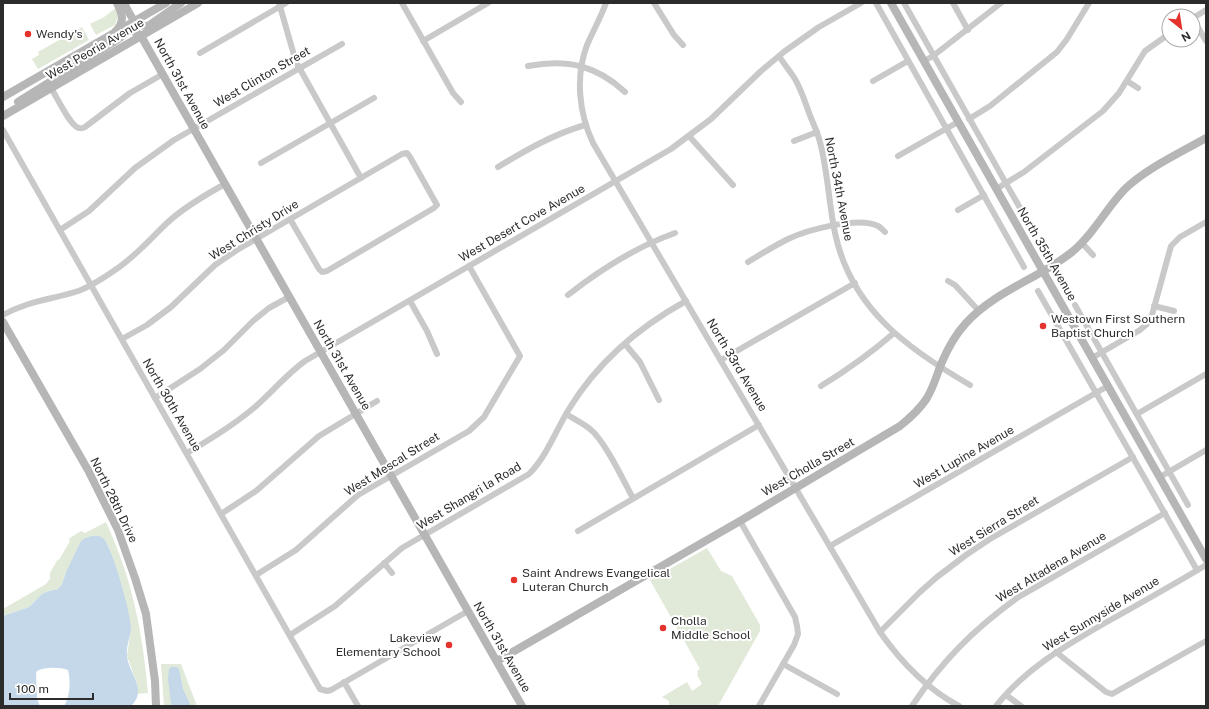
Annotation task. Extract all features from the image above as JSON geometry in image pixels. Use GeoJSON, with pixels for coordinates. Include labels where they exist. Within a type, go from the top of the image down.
{"type":"FeatureCollection","features":[{"type":"Feature","properties":{"kind":"street"},"geometry":{"type":"LineString","coordinates":[[116,31],[123,16],[117,3]]}},
{"type":"Feature","properties":{"kind":"street"},"geometry":{"type":"LineString","coordinates":[[124,3],[134,21],[140,26],[147,27],[171,19]]}},
{"type":"Feature","properties":{"kind":"street","name":"West Peoria Avenue"},"geometry":{"type":"LineString","coordinates":[[3,97],[166,3]]}},
{"type":"Feature","properties":{"kind":"street"},"geometry":{"type":"LineString","coordinates":[[116,31],[129,30],[138,33],[141,36],[147,27],[155,20],[181,3]]}},
{"type":"Feature","properties":{"kind":"street","name":"West Peoria Avenue"},"geometry":{"type":"LineString","coordinates":[[3,116],[198,3]]}},
{"type":"Feature","properties":{"kind":"street"},"geometry":{"type":"LineString","coordinates":[[200,53],[279,5],[286,3]]}},
{"type":"Feature","properties":{"kind":"street"},"geometry":{"type":"LineString","coordinates":[[402,3],[453,92],[461,102]]}},
{"type":"Feature","properties":{"kind":"street"},"geometry":{"type":"LineString","coordinates":[[423,41],[488,3]]}},
{"type":"Feature","properties":{"kind":"street","name":"North 33rd Avenue"},"geometry":{"type":"LineString","coordinates":[[606,3],[586,47],[582,66],[580,98],[585,125],[593,143],[760,425],[880,632],[900,658],[927,684],[959,706]]}},
{"type":"Feature","properties":{"kind":"street"},"geometry":{"type":"LineString","coordinates":[[654,3],[674,35],[683,45]]}},
{"type":"Feature","properties":{"kind":"street","name":"West Desert Cove Avenue"},"geometry":{"type":"LineString","coordinates":[[187,453],[236,422],[275,389],[297,367],[656,159],[689,136],[724,108],[778,56],[819,27],[861,3]]}},
{"type":"Feature","properties":{"kind":"street"},"geometry":{"type":"LineString","coordinates":[[876,3],[1024,266]]}},
{"type":"Feature","properties":{"kind":"street","name":"North 35th Avenue"},"geometry":{"type":"LineString","coordinates":[[891,3],[1206,558]]}},
{"type":"Feature","properties":{"kind":"street","name":"North 35th Avenue"},"geometry":{"type":"LineString","coordinates":[[904,3],[1033,231]]}},
{"type":"Feature","properties":{"kind":"street"},"geometry":{"type":"LineString","coordinates":[[953,3],[968,30]]}},
{"type":"Feature","properties":{"kind":"street"},"geometry":{"type":"LineString","coordinates":[[924,61],[968,30],[1001,3]]}},
{"type":"Feature","properties":{"kind":"street"},"geometry":{"type":"LineString","coordinates":[[969,119],[990,106],[1057,52],[1067,39],[1089,3]]}},
{"type":"Feature","properties":{"kind":"street"},"geometry":{"type":"LineString","coordinates":[[279,5],[299,68],[361,178]]}},
{"type":"Feature","properties":{"kind":"street"},"geometry":{"type":"LineString","coordinates":[[3,112],[60,74],[117,40],[129,30],[134,21]]}},
{"type":"Feature","properties":{"kind":"street"},"geometry":{"type":"LineString","coordinates":[[1201,32],[1206,41]]}},
{"type":"Feature","properties":{"kind":"street","name":"North 31st Avenue"},"geometry":{"type":"LineString","coordinates":[[141,36],[522,706]]}},
{"type":"Feature","properties":{"kind":"street"},"geometry":{"type":"LineString","coordinates":[[996,189],[1024,172],[1103,111],[1113,101],[1127,81],[1145,51],[1161,40]]}},
{"type":"Feature","properties":{"kind":"street","name":"West Clinton Street"},"geometry":{"type":"LineString","coordinates":[[60,230],[89,212],[135,168],[174,140],[342,44]]}},
{"type":"Feature","properties":{"kind":"street","name":"North 34th Avenue"},"geometry":{"type":"LineString","coordinates":[[778,56],[795,80],[817,132],[823,152],[835,234],[846,265],[855,283],[871,308],[906,344],[970,385]]}},
{"type":"Feature","properties":{"kind":"street"},"geometry":{"type":"LineString","coordinates":[[873,81],[908,61]]}},
{"type":"Feature","properties":{"kind":"street"},"geometry":{"type":"LineString","coordinates":[[528,66],[554,63],[582,66],[601,74],[617,84],[625,92]]}},
{"type":"Feature","properties":{"kind":"street"},"geometry":{"type":"LineString","coordinates":[[51,88],[71,123],[78,128],[85,127],[130,93],[163,74]]}},
{"type":"Feature","properties":{"kind":"street"},"geometry":{"type":"LineString","coordinates":[[1127,81],[1138,88]]}},
{"type":"Feature","properties":{"kind":"street"},"geometry":{"type":"LineString","coordinates":[[3,102],[20,87]]}},
{"type":"Feature","properties":{"kind":"street"},"geometry":{"type":"LineString","coordinates":[[261,163],[374,98]]}},
{"type":"Feature","properties":{"kind":"street"},"geometry":{"type":"LineString","coordinates":[[898,156],[958,122]]}},
{"type":"Feature","properties":{"kind":"street"},"geometry":{"type":"LineString","coordinates":[[498,167],[542,142],[585,125]]}},
{"type":"Feature","properties":{"kind":"street","name":"North 30th Avenue"},"geometry":{"type":"LineString","coordinates":[[3,130],[318,686],[324,690],[331,690],[344,682]]}},
{"type":"Feature","properties":{"kind":"street","name":"North 34th Avenue"},"geometry":{"type":"LineString","coordinates":[[794,141],[817,132]]}},
{"type":"Feature","properties":{"kind":"street"},"geometry":{"type":"LineString","coordinates":[[689,136],[733,186]]}},
{"type":"Feature","properties":{"kind":"street","name":"West Cholla Street"},"geometry":{"type":"LineString","coordinates":[[497,661],[900,426],[913,415],[926,398],[933,387],[951,346],[962,329],[978,311],[997,297],[1066,257],[1094,230],[1125,189],[1149,171],[1206,138]]}},
{"type":"Feature","properties":{"kind":"street","name":"West Christy Drive"},"geometry":{"type":"LineString","coordinates":[[122,339],[159,316],[181,298],[215,266],[237,250],[290,219],[402,154],[407,154],[414,163],[437,205],[327,271],[322,272],[290,219]]}},
{"type":"Feature","properties":{"kind":"street"},"geometry":{"type":"LineString","coordinates":[[3,315],[17,307],[38,300],[76,292],[116,270],[135,255],[168,222],[202,197],[225,184]]}},
{"type":"Feature","properties":{"kind":"street"},"geometry":{"type":"LineString","coordinates":[[958,210],[984,195]]}},
{"type":"Feature","properties":{"kind":"street"},"geometry":{"type":"LineString","coordinates":[[1092,358],[1144,328],[1150,319],[1171,246],[1177,239],[1206,222]]}},
{"type":"Feature","properties":{"kind":"street"},"geometry":{"type":"LineString","coordinates":[[748,262],[788,240],[812,230],[860,223],[878,226],[885,232]]}},
{"type":"Feature","properties":{"kind":"street"},"geometry":{"type":"LineString","coordinates":[[568,294],[606,267],[651,242],[675,233]]}},
{"type":"Feature","properties":{"kind":"street"},"geometry":{"type":"LineString","coordinates":[[1082,243],[1093,255]]}},
{"type":"Feature","properties":{"kind":"street","name":"West Mescal Street"},"geometry":{"type":"LineString","coordinates":[[256,575],[296,550],[358,495],[469,430],[477,425],[484,417],[520,356],[469,266]]}},
{"type":"Feature","properties":{"kind":"street"},"geometry":{"type":"LineString","coordinates":[[948,281],[955,285],[978,311]]}},
{"type":"Feature","properties":{"kind":"street"},"geometry":{"type":"LineString","coordinates":[[721,360],[855,283]]}},
{"type":"Feature","properties":{"kind":"street"},"geometry":{"type":"LineString","coordinates":[[1038,290],[1197,570]]}},
{"type":"Feature","properties":{"kind":"street"},"geometry":{"type":"LineString","coordinates":[[155,398],[200,369],[224,350],[252,321],[269,308],[289,297]]}},
{"type":"Feature","properties":{"kind":"street"},"geometry":{"type":"LineString","coordinates":[[410,301],[427,331],[437,354]]}},
{"type":"Feature","properties":{"kind":"street","name":"West Shangri la Road"},"geometry":{"type":"LineString","coordinates":[[290,635],[335,606],[402,548],[529,474],[540,462],[566,414],[598,370],[641,329],[661,315],[686,301]]}},
{"type":"Feature","properties":{"kind":"street","name":"North 35th Avenue"},"geometry":{"type":"LineString","coordinates":[[1075,305],[1188,505]]}},
{"type":"Feature","properties":{"kind":"street"},"geometry":{"type":"LineString","coordinates":[[1154,306],[1174,311]]}},
{"type":"Feature","properties":{"kind":"street","name":"North 28th Drive"},"geometry":{"type":"LineString","coordinates":[[3,322],[88,470],[118,530],[146,614],[155,681],[156,706]]}},
{"type":"Feature","properties":{"kind":"street"},"geometry":{"type":"LineString","coordinates":[[821,386],[856,364],[894,333]]}},
{"type":"Feature","properties":{"kind":"street"},"geometry":{"type":"LineString","coordinates":[[625,344],[640,362],[659,400]]}},
{"type":"Feature","properties":{"kind":"street"},"geometry":{"type":"LineString","coordinates":[[1137,414],[1206,374]]}},
{"type":"Feature","properties":{"kind":"street","name":"West Lupine Avenue"},"geometry":{"type":"LineString","coordinates":[[830,546],[1108,386]]}},
{"type":"Feature","properties":{"kind":"street"},"geometry":{"type":"LineString","coordinates":[[221,514],[256,491],[319,436],[377,401]]}},
{"type":"Feature","properties":{"kind":"street"},"geometry":{"type":"LineString","coordinates":[[566,414],[590,429],[594,434],[606,451],[633,498]]}},
{"type":"Feature","properties":{"kind":"street"},"geometry":{"type":"LineString","coordinates":[[578,530],[760,425]]}},
{"type":"Feature","properties":{"kind":"street"},"geometry":{"type":"LineString","coordinates":[[1160,477],[1206,450]]}},
{"type":"Feature","properties":{"kind":"street","name":"West Sierra Street"},"geometry":{"type":"LineString","coordinates":[[880,632],[926,587],[966,555],[990,539],[1133,457]]}},
{"type":"Feature","properties":{"kind":"street","name":"West Altadena Avenue"},"geometry":{"type":"LineString","coordinates":[[912,706],[942,665],[961,644],[996,614],[1023,595],[1165,513]]}},
{"type":"Feature","properties":{"kind":"street"},"geometry":{"type":"LineString","coordinates":[[740,520],[795,617],[798,634],[794,645],[759,706]]}},
{"type":"Feature","properties":{"kind":"street"},"geometry":{"type":"LineString","coordinates":[[384,563],[392,573]]}},
{"type":"Feature","properties":{"kind":"street","name":"West Sunnyside Avenue"},"geometry":{"type":"LineString","coordinates":[[996,706],[1032,670],[1056,652],[1206,565]]}},
{"type":"Feature","properties":{"kind":"street"},"geometry":{"type":"LineString","coordinates":[[358,706],[344,682],[468,611]]}},
{"type":"Feature","properties":{"kind":"street"},"geometry":{"type":"LineString","coordinates":[[1056,652],[1106,692],[1112,694],[1206,641]]}},
{"type":"Feature","properties":{"kind":"street"},"geometry":{"type":"LineString","coordinates":[[782,664],[837,694]]}},
{"type":"Feature","properties":{"kind":"street"},"geometry":{"type":"LineString","coordinates":[[1006,695],[1020,706]]}},
{"type":"Feature","properties":{"kind":"green space"},"geometry":{"type":"Polygon","coordinates":[[[116,8],[118,16],[115,25],[96,35],[90,24],[104,17],[116,8]]]}},
{"type":"Feature","properties":{"kind":"green space"},"geometry":{"type":"Polygon","coordinates":[[[82,27],[89,40],[38,69],[32,59],[39,55],[38,52],[82,27]]]}},
{"type":"Feature","properties":{"kind":"green space"},"geometry":{"type":"Polygon","coordinates":[[[106,522],[129,582],[142,642],[148,693],[137,694],[137,684],[127,656],[130,635],[129,616],[109,547],[104,540],[66,572],[62,584],[58,589],[42,594],[29,607],[3,616],[3,609],[46,584],[50,579],[50,573],[70,541],[70,538],[81,531],[85,533],[106,522]]]}},
{"type":"Feature","properties":{"kind":"green space"},"geometry":{"type":"Polygon","coordinates":[[[707,548],[721,571],[732,576],[760,625],[760,631],[718,706],[669,706],[669,701],[662,697],[687,682],[692,691],[702,684],[697,675],[697,671],[700,669],[650,580],[707,548]]]}},
{"type":"Feature","properties":{"kind":"green space"},"geometry":{"type":"Polygon","coordinates":[[[161,664],[181,664],[197,706],[164,706],[161,664]]]}},
{"type":"Feature","properties":{"kind":"water"},"geometry":{"type":"Polygon","coordinates":[[[92,536],[98,536],[104,539],[112,554],[125,596],[131,627],[127,655],[138,687],[136,700],[131,706],[64,706],[68,698],[69,689],[68,670],[52,668],[40,670],[36,673],[37,699],[40,706],[3,706],[3,616],[29,607],[42,594],[58,589],[62,584],[81,541],[92,536]]]}},
{"type":"Feature","properties":{"kind":"water"},"geometry":{"type":"Polygon","coordinates":[[[171,667],[177,667],[179,669],[183,689],[191,706],[172,706],[168,679],[169,669],[171,667]]]}},
{"type":"Feature","properties":{"kind":"place","name":"Wendy's"},"geometry":{"type":"Point","coordinates":[28,34]}},
{"type":"Feature","properties":{"kind":"place","name":"Westown First Southern Baptist Church"},"geometry":{"type":"Point","coordinates":[1043,326]}},
{"type":"Feature","properties":{"kind":"place","name":"Saint Andrews Evangelical Luteran Church"},"geometry":{"type":"Point","coordinates":[514,580]}},
{"type":"Feature","properties":{"kind":"place","name":"Cholla Middle School"},"geometry":{"type":"Point","coordinates":[663,628]}},
{"type":"Feature","properties":{"kind":"place","name":"Lakeview Elementary School"},"geometry":{"type":"Point","coordinates":[449,645]}}]}
